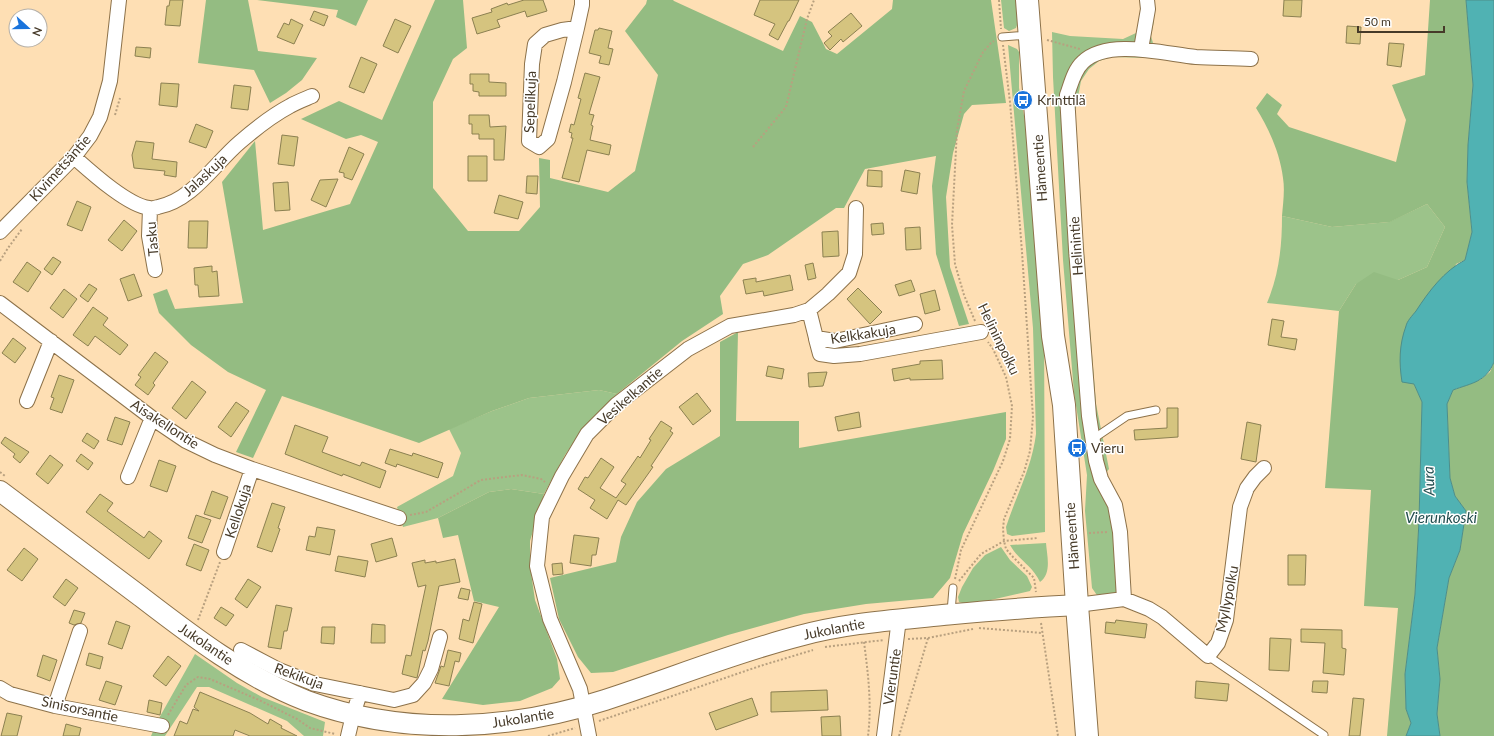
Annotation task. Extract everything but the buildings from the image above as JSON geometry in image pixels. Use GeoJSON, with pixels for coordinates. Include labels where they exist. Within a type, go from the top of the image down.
{"type":"FeatureCollection","features":[{"type":"Feature","properties":{"kind":"highway","name":"Hämeentie"},"geometry":{"type":"LineString","coordinates":[[1027,0],[1036,37],[1053,336],[1064,405],[1070,606],[1076,736]]}},
{"type":"Feature","properties":{"kind":"highway","name":"Hämeentie"},"geometry":{"type":"LineString","coordinates":[[1070,606],[1087,736]]}},
{"type":"Feature","properties":{"kind":"street","name":"Kivimetsäntie"},"geometry":{"type":"LineString","coordinates":[[0,232],[74,157],[90,136],[100,117],[106,100],[110,81],[119,0]]}},
{"type":"Feature","properties":{"kind":"street","name":"Sepelikuja"},"geometry":{"type":"LineString","coordinates":[[577,28],[562,30],[545,35],[535,44],[532,64],[529,142],[539,148],[548,139],[564,82],[577,28],[582,0]]}},
{"type":"Feature","properties":{"kind":"street"},"geometry":{"type":"LineString","coordinates":[[1142,49],[1148,9],[1147,0]]}},
{"type":"Feature","properties":{"kind":"street"},"geometry":{"type":"LineString","coordinates":[[1096,53],[1142,49],[1195,57],[1251,59]]}},
{"type":"Feature","properties":{"kind":"street","name":"Helinintie"},"geometry":{"type":"LineString","coordinates":[[1096,53],[1082,62],[1073,78],[1067,95],[1089,416],[1100,479],[1115,505],[1120,532],[1124,599]]}},
{"type":"Feature","properties":{"kind":"street","name":"Jalaskuja"},"geometry":{"type":"LineString","coordinates":[[150,209],[165,206],[180,199],[240,142],[290,106],[312,96]]}},
{"type":"Feature","properties":{"kind":"street"},"geometry":{"type":"LineString","coordinates":[[74,157],[121,196],[135,204],[150,209]]}},
{"type":"Feature","properties":{"kind":"street","name":"Vesikelkantie"},"geometry":{"type":"LineString","coordinates":[[587,722],[580,689],[550,619],[537,566],[542,517],[556,489],[587,434],[617,404],[688,349],[730,326],[794,315],[809,310],[850,273],[855,254],[856,208]]}},
{"type":"Feature","properties":{"kind":"street","name":"Tasku"},"geometry":{"type":"LineString","coordinates":[[150,209],[149,236],[155,270]]}},
{"type":"Feature","properties":{"kind":"street","name":"Aisakellontie"},"geometry":{"type":"LineString","coordinates":[[0,303],[152,418],[186,441],[215,455],[252,469],[399,518]]}},
{"type":"Feature","properties":{"kind":"street","name":"Kelkkakuja"},"geometry":{"type":"LineString","coordinates":[[809,310],[816,339],[835,341],[915,324]]}},
{"type":"Feature","properties":{"kind":"street"},"geometry":{"type":"LineString","coordinates":[[816,339],[820,354],[834,356],[860,354],[981,332]]}},
{"type":"Feature","properties":{"kind":"street"},"geometry":{"type":"LineString","coordinates":[[27,401],[51,341]]}},
{"type":"Feature","properties":{"kind":"street"},"geometry":{"type":"LineString","coordinates":[[128,477],[152,418]]}},
{"type":"Feature","properties":{"kind":"street","name":"Myllypolku"},"geometry":{"type":"LineString","coordinates":[[1208,656],[1218,643],[1226,620],[1240,507],[1247,488],[1264,468]]}},
{"type":"Feature","properties":{"kind":"street","name":"Kellokuja"},"geometry":{"type":"LineString","coordinates":[[224,552],[252,469]]}},
{"type":"Feature","properties":{"kind":"street","name":"Jukolantie"},"geometry":{"type":"LineString","coordinates":[[0,490],[218,655],[272,685],[306,700],[352,715],[390,722],[427,725],[476,725],[526,719],[587,722],[718,661],[799,635],[847,625],[900,619],[1038,606],[1070,606]]}},
{"type":"Feature","properties":{"kind":"street"},"geometry":{"type":"LineString","coordinates":[[1070,606],[1124,599],[1149,609],[1162,617],[1208,656]]}},
{"type":"Feature","properties":{"kind":"street","name":"Vieruntie"},"geometry":{"type":"LineString","coordinates":[[884,736],[900,619]]}},
{"type":"Feature","properties":{"kind":"street"},"geometry":{"type":"LineString","coordinates":[[55,706],[80,631]]}},
{"type":"Feature","properties":{"kind":"street","name":"Rekikuja"},"geometry":{"type":"LineString","coordinates":[[241,650],[279,670],[315,684],[394,700],[413,695],[424,683],[431,669],[440,637]]}},
{"type":"Feature","properties":{"kind":"street","name":"Sinisorsantie"},"geometry":{"type":"LineString","coordinates":[[0,688],[10,694],[55,706],[162,726]]}},
{"type":"Feature","properties":{"kind":"street"},"geometry":{"type":"LineString","coordinates":[[342,735],[352,715],[360,693]]}},
{"type":"Feature","properties":{"kind":"lane"},"geometry":{"type":"LineString","coordinates":[[1002,37],[1036,37]]}},
{"type":"Feature","properties":{"kind":"lane"},"geometry":{"type":"LineString","coordinates":[[1093,438],[1128,416],[1156,410]]}},
{"type":"Feature","properties":{"kind":"lane"},"geometry":{"type":"LineString","coordinates":[[951,615],[953,588]]}},
{"type":"Feature","properties":{"kind":"lane"},"geometry":{"type":"LineString","coordinates":[[1208,656],[1324,735]]}},
{"type":"Feature","properties":{"kind":"path"},"geometry":{"type":"LineString","coordinates":[[753,146],[786,107],[807,19],[814,0]]}},
{"type":"Feature","properties":{"kind":"path"},"geometry":{"type":"LineString","coordinates":[[998,0],[1011,118],[1033,418],[1030,451],[1024,472],[1004,519],[1004,541],[1006,549],[1013,558],[1034,578],[1058,736]]}},
{"type":"Feature","properties":{"kind":"path","name":"Helininpolku"},"geometry":{"type":"LineString","coordinates":[[953,588],[961,550],[1003,461],[1010,439],[1012,406],[1006,376],[993,349],[976,325],[964,295],[955,264],[952,225],[957,130],[964,91],[983,52],[991,43],[1002,37]]}},
{"type":"Feature","properties":{"kind":"path"},"geometry":{"type":"LineString","coordinates":[[1036,37],[1096,53]]}},
{"type":"Feature","properties":{"kind":"path"},"geometry":{"type":"LineString","coordinates":[[399,518],[426,512],[481,480],[522,475],[542,479],[556,489]]}},
{"type":"Feature","properties":{"kind":"path"},"geometry":{"type":"LineString","coordinates":[[1082,534],[1120,532]]}},
{"type":"Feature","properties":{"kind":"path"},"geometry":{"type":"LineString","coordinates":[[953,588],[981,554],[1004,541],[1038,538]]}},
{"type":"Feature","properties":{"kind":"path"},"geometry":{"type":"LineString","coordinates":[[197,622],[224,552]]}},
{"type":"Feature","properties":{"kind":"path"},"geometry":{"type":"LineString","coordinates":[[919,639],[978,628],[1042,633]]}},
{"type":"Feature","properties":{"kind":"path"},"geometry":{"type":"LineString","coordinates":[[899,736],[928,638]]}},
{"type":"Feature","properties":{"kind":"path"},"geometry":{"type":"LineString","coordinates":[[548,736],[760,666],[820,648],[874,641]]}},
{"type":"Feature","properties":{"kind":"path"},"geometry":{"type":"LineString","coordinates":[[864,642],[869,677],[870,704],[868,736]]}},
{"type":"Feature","properties":{"kind":"path"},"geometry":{"type":"LineString","coordinates":[[162,726],[186,685],[198,677],[210,679],[252,697],[297,719],[310,728],[342,735]]}},
{"type":"Feature","properties":{"kind":"green space"},"geometry":{"type":"Polygon","coordinates":[[[206,0],[248,0],[258,51],[317,58],[302,80],[286,93],[270,103],[254,70],[198,63],[206,0]]]}},
{"type":"Feature","properties":{"kind":"green space"},"geometry":{"type":"Polygon","coordinates":[[[257,0],[368,0],[356,26],[336,17],[338,10],[257,0]]]}},
{"type":"Feature","properties":{"kind":"green space"},"geometry":{"type":"Polygon","coordinates":[[[435,0],[463,0],[467,48],[453,59],[433,102],[433,188],[468,231],[519,231],[540,207],[539,158],[550,160],[550,178],[608,192],[635,171],[658,75],[625,31],[646,4],[647,0],[673,0],[783,51],[800,16],[812,22],[826,49],[837,54],[892,9],[893,0],[991,0],[1006,103],[972,105],[964,114],[953,153],[946,197],[950,267],[969,324],[959,326],[936,254],[932,186],[936,156],[865,169],[844,208],[836,208],[768,255],[743,264],[720,296],[723,314],[682,341],[617,394],[599,390],[529,398],[492,411],[419,443],[282,396],[253,458],[236,452],[266,390],[228,372],[191,345],[159,313],[153,294],[167,289],[175,309],[243,303],[222,182],[255,141],[263,230],[350,204],[378,142],[361,135],[346,139],[301,119],[339,101],[382,120],[435,0]]]}},
{"type":"Feature","properties":{"kind":"green space"},"geometry":{"type":"Polygon","coordinates":[[[1001,0],[1017,0],[1018,22],[1016,28],[1009,31],[1004,28],[1001,0]]]}},
{"type":"Feature","properties":{"kind":"green space"},"geometry":{"type":"Polygon","coordinates":[[[1141,0],[1154,0],[1154,21],[1151,36],[1153,43],[1168,48],[1244,56],[1243,66],[1150,58],[1112,57],[1099,61],[1089,69],[1081,81],[1075,113],[1075,141],[1096,404],[1109,469],[1101,479],[1120,532],[1124,599],[1101,601],[1092,588],[1085,511],[1087,475],[1074,393],[1063,260],[1052,32],[1070,36],[1123,39],[1136,33],[1141,13],[1141,0]]]}},
{"type":"Feature","properties":{"kind":"green space"},"geometry":{"type":"Polygon","coordinates":[[[1430,0],[1466,0],[1473,85],[1468,145],[1467,182],[1472,232],[1465,260],[1456,264],[1414,384],[1422,402],[1419,521],[1415,594],[1405,674],[1406,709],[1411,723],[1406,736],[1387,736],[1398,608],[1364,606],[1371,490],[1325,488],[1339,311],[1356,284],[1374,272],[1398,280],[1427,267],[1445,227],[1427,204],[1390,222],[1332,227],[1282,216],[1284,183],[1282,169],[1277,150],[1256,108],[1267,93],[1282,105],[1277,114],[1289,127],[1396,162],[1406,120],[1392,85],[1425,75],[1430,0]]]}},
{"type":"Feature","properties":{"kind":"green space"},"geometry":{"type":"Polygon","coordinates":[[[1008,45],[1017,49],[1019,52],[1019,88],[1027,132],[1044,331],[1045,532],[1012,536],[1007,534],[1006,527],[1031,458],[1036,434],[1033,328],[1008,45]]]}},
{"type":"Feature","properties":{"kind":"green space"},"geometry":{"type":"Polygon","coordinates":[[[1427,204],[1445,227],[1427,267],[1398,280],[1356,284],[1339,311],[1267,303],[1279,260],[1282,216],[1332,227],[1389,222],[1427,204]]]}},
{"type":"Feature","properties":{"kind":"green space"},"geometry":{"type":"Polygon","coordinates":[[[738,332],[736,421],[799,421],[799,448],[1006,412],[1006,439],[993,471],[963,534],[950,578],[933,598],[866,604],[804,614],[728,635],[613,672],[591,673],[578,657],[559,619],[550,578],[616,562],[621,537],[637,502],[666,469],[720,436],[720,342],[738,332]]]}},
{"type":"Feature","properties":{"kind":"green space"},"geometry":{"type":"Polygon","coordinates":[[[1494,362],[1494,736],[1440,736],[1437,714],[1440,679],[1437,648],[1449,578],[1460,550],[1466,511],[1455,496],[1450,478],[1447,404],[1453,390],[1480,380],[1490,372],[1494,362]]]}},
{"type":"Feature","properties":{"kind":"green space"},"geometry":{"type":"Polygon","coordinates":[[[599,390],[617,394],[581,431],[565,455],[544,494],[511,489],[489,492],[438,518],[403,527],[397,507],[453,476],[461,453],[449,429],[492,411],[529,398],[599,390]]]}},
{"type":"Feature","properties":{"kind":"green space"},"geometry":{"type":"Polygon","coordinates":[[[511,489],[544,494],[530,541],[530,566],[535,600],[557,659],[560,679],[552,688],[520,701],[483,705],[442,699],[499,607],[474,601],[458,535],[443,538],[438,518],[489,492],[511,489]]]}},
{"type":"Feature","properties":{"kind":"green space"},"geometry":{"type":"Polygon","coordinates":[[[1046,543],[1048,564],[1046,574],[1040,582],[1033,571],[1017,555],[1010,545],[1046,543]]]}},
{"type":"Feature","properties":{"kind":"green space"},"geometry":{"type":"Polygon","coordinates":[[[1001,547],[1010,560],[1027,576],[1032,587],[1030,591],[969,605],[959,602],[958,597],[962,587],[973,568],[985,555],[1001,547]]]}},
{"type":"Feature","properties":{"kind":"green space"},"geometry":{"type":"Polygon","coordinates":[[[195,654],[237,683],[262,697],[325,722],[323,736],[304,736],[287,721],[209,687],[197,687],[165,736],[151,736],[158,720],[195,654]]]}},
{"type":"Feature","properties":{"kind":"water"},"geometry":{"type":"Polygon","coordinates":[[[1466,0],[1494,0],[1494,362],[1491,369],[1483,378],[1453,390],[1447,404],[1450,478],[1455,496],[1466,511],[1460,550],[1449,578],[1437,648],[1440,679],[1437,714],[1440,736],[1406,736],[1411,723],[1406,709],[1405,674],[1415,594],[1419,521],[1422,402],[1414,384],[1402,382],[1400,354],[1407,322],[1438,282],[1450,270],[1465,260],[1472,232],[1467,182],[1468,145],[1473,85],[1466,0]]]}},
{"type":"Feature","properties":{"kind":"place","name":"Krinttilä"},"geometry":{"type":"Point","coordinates":[1023,100]}},
{"type":"Feature","properties":{"kind":"place","name":"Vieru"},"geometry":{"type":"Point","coordinates":[1077,448]}},
{"type":"Feature","properties":{"kind":"water label","name":"Aura"},"geometry":{"type":"Point","coordinates":[1429,481]}},
{"type":"Feature","properties":{"kind":"water label","name":"Vierunkoski"},"geometry":{"type":"Point","coordinates":[1441,518]}}]}
